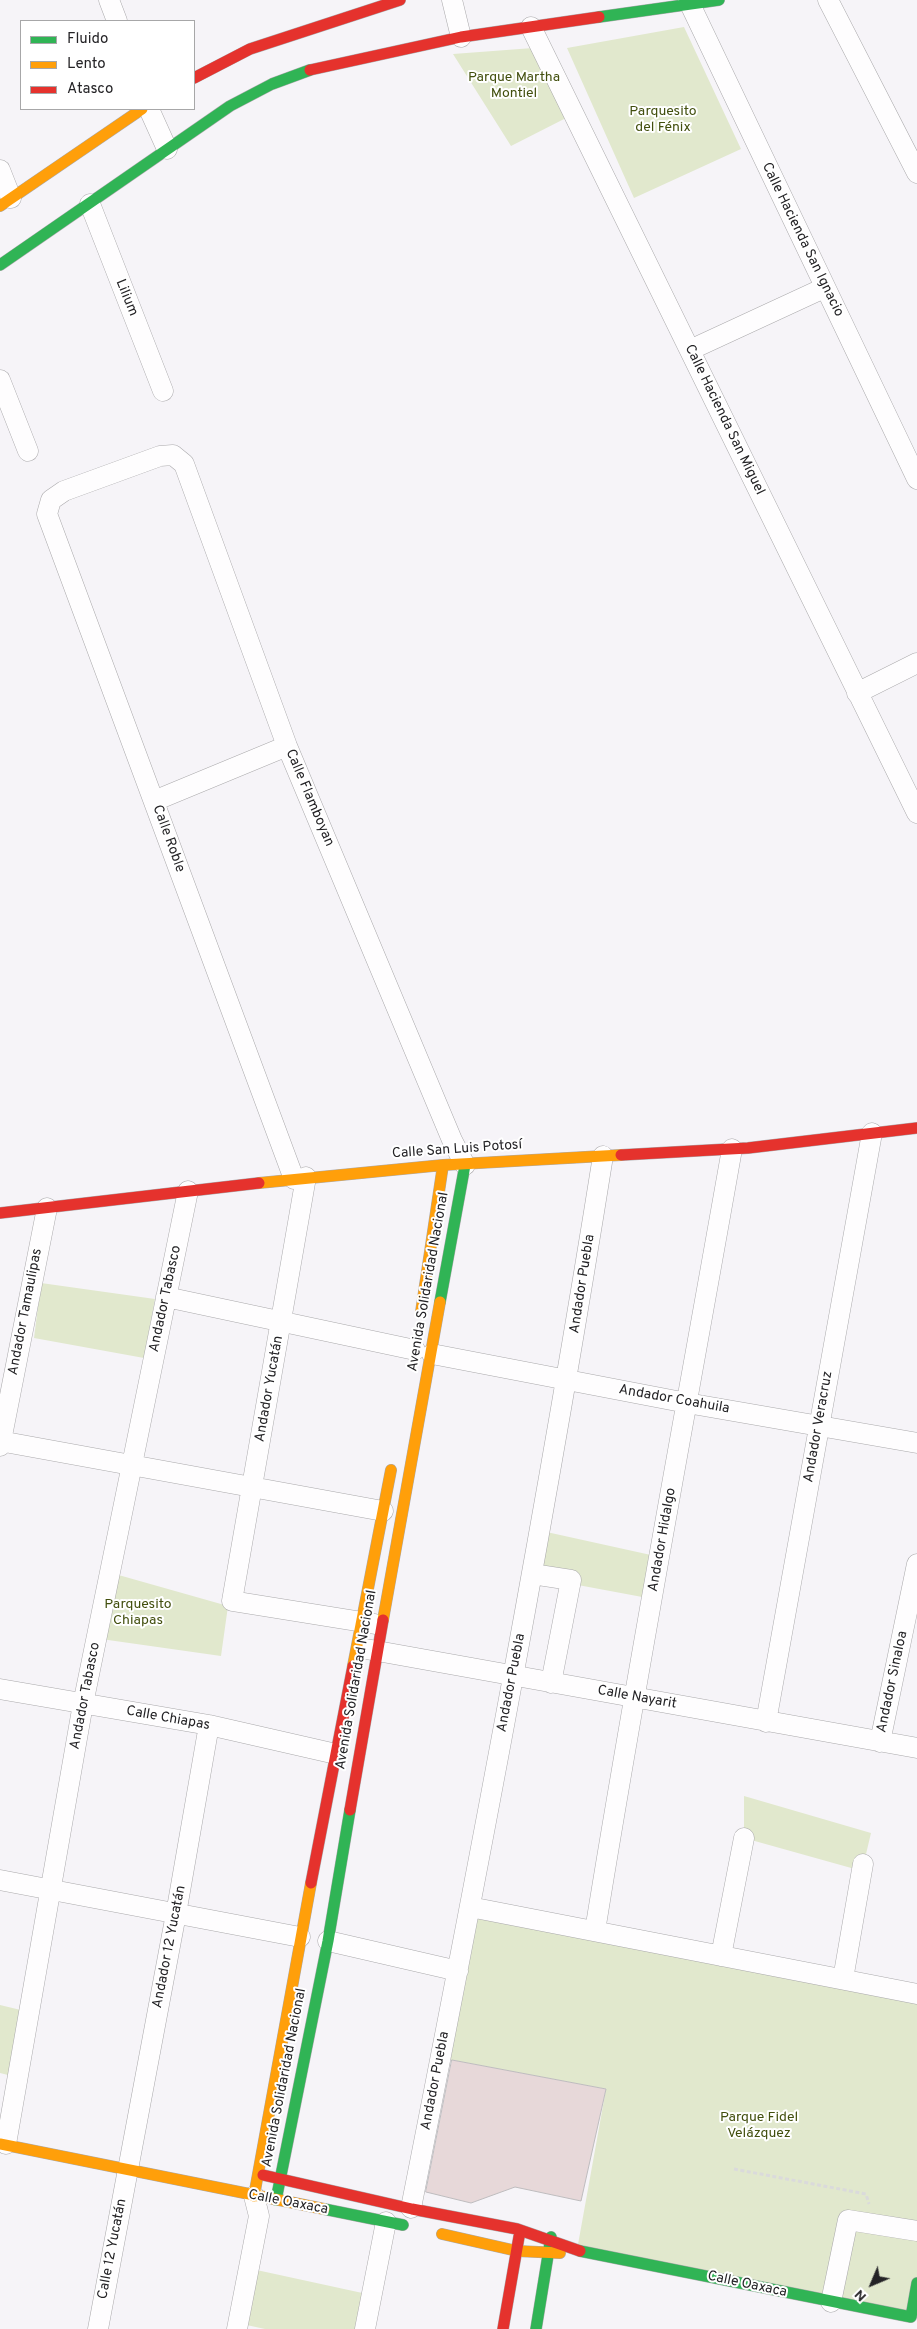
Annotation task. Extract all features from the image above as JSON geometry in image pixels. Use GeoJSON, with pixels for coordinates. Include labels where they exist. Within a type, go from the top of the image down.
{"type":"FeatureCollection","features":[{"type":"Feature","properties":{"kind":"main road"},"geometry":{"type":"LineString","coordinates":[[195,77],[250,49],[400,0]]}},
{"type":"Feature","properties":{"kind":"main road"},"geometry":{"type":"LineString","coordinates":[[0,265],[230,106],[272,84],[319,67],[461,37],[688,2],[719,0]]}},
{"type":"Feature","properties":{"kind":"main road"},"geometry":{"type":"LineString","coordinates":[[5,202],[141,110]]}},
{"type":"Feature","properties":{"kind":"main road","name":"Calle San Luis Potosí"},"geometry":{"type":"LineString","coordinates":[[0,1213],[300,1178],[443,1165],[732,1149],[917,1128]]}},
{"type":"Feature","properties":{"kind":"main road","name":"Avenida Solidaridad Nacional"},"geometry":{"type":"LineString","coordinates":[[419,1321],[443,1165]]}},
{"type":"Feature","properties":{"kind":"main road","name":"Avenida Solidaridad Nacional"},"geometry":{"type":"LineString","coordinates":[[276,2200],[328,1941],[378,1651],[419,1351],[465,1165]]}},
{"type":"Feature","properties":{"kind":"main road","name":"Avenida Solidaridad Nacional"},"geometry":{"type":"LineString","coordinates":[[254,2196],[300,1937],[394,1454]]}},
{"type":"Feature","properties":{"kind":"main road","name":"Calle Oaxaca"},"geometry":{"type":"LineString","coordinates":[[3,2144],[386,2222],[412,2218]]}},
{"type":"Feature","properties":{"kind":"main road","name":"Calle Oaxaca"},"geometry":{"type":"LineString","coordinates":[[258,2174],[281,2178],[412,2218],[520,2229],[551,2237],[577,2250],[914,2317]]}},
{"type":"Feature","properties":{"kind":"main road"},"geometry":{"type":"LineString","coordinates":[[503,2329],[520,2229]]}},
{"type":"Feature","properties":{"kind":"main road","name":"Calle Oaxaca"},"geometry":{"type":"LineString","coordinates":[[433,2232],[550,2254],[577,2250]]}},
{"type":"Feature","properties":{"kind":"main road"},"geometry":{"type":"LineString","coordinates":[[536,2329],[550,2254],[551,2237]]}},
{"type":"Feature","properties":{"kind":"main road"},"geometry":{"type":"LineString","coordinates":[[914,2317],[917,2282]]}},
{"type":"Feature","properties":{"kind":"street"},"geometry":{"type":"LineString","coordinates":[[109,0],[117,20]]}},
{"type":"Feature","properties":{"kind":"street"},"geometry":{"type":"LineString","coordinates":[[452,0],[461,37]]}},
{"type":"Feature","properties":{"kind":"street"},"geometry":{"type":"LineString","coordinates":[[828,0],[917,173]]}},
{"type":"Feature","properties":{"kind":"street","name":"Calle Hacienda San Ignacio"},"geometry":{"type":"LineString","coordinates":[[688,2],[917,479]]}},
{"type":"Feature","properties":{"kind":"street","name":"Calle Hacienda San Miguel"},"geometry":{"type":"LineString","coordinates":[[531,27],[917,813]]}},
{"type":"Feature","properties":{"kind":"street"},"geometry":{"type":"LineString","coordinates":[[149,110],[167,149]]}},
{"type":"Feature","properties":{"kind":"street"},"geometry":{"type":"LineString","coordinates":[[0,170],[5,202]]}},
{"type":"Feature","properties":{"kind":"street","name":"Lilium"},"geometry":{"type":"LineString","coordinates":[[90,204],[163,391]]}},
{"type":"Feature","properties":{"kind":"street"},"geometry":{"type":"LineString","coordinates":[[690,350],[824,288]]}},
{"type":"Feature","properties":{"kind":"street"},"geometry":{"type":"LineString","coordinates":[[0,380],[28,451]]}},
{"type":"Feature","properties":{"kind":"street","name":"Calle Flamboyan"},"geometry":{"type":"LineString","coordinates":[[51,500],[64,491],[160,456],[173,456],[184,464],[287,746],[452,1140],[465,1165]]}},
{"type":"Feature","properties":{"kind":"street","name":"Calle Roble"},"geometry":{"type":"LineString","coordinates":[[51,500],[47,514],[154,801],[300,1178]]}},
{"type":"Feature","properties":{"kind":"street"},"geometry":{"type":"LineString","coordinates":[[857,694],[917,663]]}},
{"type":"Feature","properties":{"kind":"street"},"geometry":{"type":"LineString","coordinates":[[154,801],[287,746]]}},
{"type":"Feature","properties":{"kind":"street","name":"Andador Veracruz"},"geometry":{"type":"LineString","coordinates":[[766,1722],[872,1133]]}},
{"type":"Feature","properties":{"kind":"street"},"geometry":{"type":"LineString","coordinates":[[443,1165],[452,1140]]}},
{"type":"Feature","properties":{"kind":"street","name":"Andador Hidalgo"},"geometry":{"type":"LineString","coordinates":[[595,1931],[633,1698],[732,1149]]}},
{"type":"Feature","properties":{"kind":"street","name":"Andador Puebla"},"geometry":{"type":"LineString","coordinates":[[412,2218],[568,1380],[603,1156]]}},
{"type":"Feature","properties":{"kind":"street","name":"Andador Yucatán"},"geometry":{"type":"LineString","coordinates":[[300,1178],[282,1321],[232,1601],[361,1622]]}},
{"type":"Feature","properties":{"kind":"street","name":"Andador Tabasco"},"geometry":{"type":"LineString","coordinates":[[3,2144],[51,1890],[83,1704],[188,1191]]}},
{"type":"Feature","properties":{"kind":"street","name":"Andador Tamaulipas"},"geometry":{"type":"LineString","coordinates":[[0,1443],[47,1208]]}},
{"type":"Feature","properties":{"kind":"street","name":"Andador Coahuila"},"geometry":{"type":"LineString","coordinates":[[166,1297],[419,1351],[568,1380],[917,1443]]}},
{"type":"Feature","properties":{"kind":"street"},"geometry":{"type":"LineString","coordinates":[[0,1443],[383,1511]]}},
{"type":"Feature","properties":{"kind":"street","name":"Andador Sinaloa"},"geometry":{"type":"LineString","coordinates":[[880,1742],[917,1564]]}},
{"type":"Feature","properties":{"kind":"street"},"geometry":{"type":"LineString","coordinates":[[532,1574],[571,1580],[551,1683]]}},
{"type":"Feature","properties":{"kind":"street"},"geometry":{"type":"LineString","coordinates":[[361,1622],[382,1625]]}},
{"type":"Feature","properties":{"kind":"street","name":"Calle Nayarit"},"geometry":{"type":"LineString","coordinates":[[356,1647],[917,1748]]}},
{"type":"Feature","properties":{"kind":"street","name":"Calle Chiapas"},"geometry":{"type":"LineString","coordinates":[[0,1688],[209,1726],[336,1754]]}},
{"type":"Feature","properties":{"kind":"street","name":"Andador 12 Yucatán"},"geometry":{"type":"LineString","coordinates":[[128,2168],[209,1726]]}},
{"type":"Feature","properties":{"kind":"street"},"geometry":{"type":"LineString","coordinates":[[721,1956],[744,1838]]}},
{"type":"Feature","properties":{"kind":"street"},"geometry":{"type":"LineString","coordinates":[[843,1979],[863,1864]]}},
{"type":"Feature","properties":{"kind":"street"},"geometry":{"type":"LineString","coordinates":[[0,1880],[300,1937]]}},
{"type":"Feature","properties":{"kind":"street"},"geometry":{"type":"LineString","coordinates":[[470,1907],[917,1994]]}},
{"type":"Feature","properties":{"kind":"street"},"geometry":{"type":"LineString","coordinates":[[328,1941],[458,1971]]}},
{"type":"Feature","properties":{"kind":"street","name":"Calle 12 Yucatán"},"geometry":{"type":"LineString","coordinates":[[98,2329],[128,2168]]}},
{"type":"Feature","properties":{"kind":"street"},"geometry":{"type":"LineString","coordinates":[[236,2329],[259,2216],[254,2196]]}},
{"type":"Feature","properties":{"kind":"street"},"geometry":{"type":"LineString","coordinates":[[259,2216],[276,2200]]}},
{"type":"Feature","properties":{"kind":"street"},"geometry":{"type":"LineString","coordinates":[[831,2302],[848,2220],[917,2231]]}},
{"type":"Feature","properties":{"kind":"street"},"geometry":{"type":"LineString","coordinates":[[365,2329],[386,2222]]}},
{"type":"Feature","properties":{"kind":"path"},"geometry":{"type":"LineString","coordinates":[[734,2169],[866,2194],[874,2224]]}},
{"type":"Feature","properties":{"kind":"green space","name":"Parquesito del Fénix"},"geometry":{"type":"Polygon","coordinates":[[[684,27],[741,149],[634,198],[567,48],[684,27]]]}},
{"type":"Feature","properties":{"kind":"green space","name":"Parque Martha Montiel"},"geometry":{"type":"Polygon","coordinates":[[[533,48],[568,117],[511,146],[453,54],[533,48]]]}},
{"type":"Feature","properties":{"kind":"green space"},"geometry":{"type":"Polygon","coordinates":[[[41,1283],[155,1299],[144,1358],[34,1338],[41,1283]]]}},
{"type":"Feature","properties":{"kind":"green space"},"geometry":{"type":"Polygon","coordinates":[[[542,1531],[660,1557],[653,1599],[535,1577],[542,1531]]]}},
{"type":"Feature","properties":{"kind":"green space","name":"Parquesito Chiapas"},"geometry":{"type":"Polygon","coordinates":[[[115,1574],[228,1606],[221,1656],[101,1639],[115,1574]]]}},
{"type":"Feature","properties":{"kind":"green space"},"geometry":{"type":"Polygon","coordinates":[[[744,1796],[871,1833],[862,1871],[744,1838],[744,1796]]]}},
{"type":"Feature","properties":{"kind":"green space","name":"Parque Fidel Velázquez"},"geometry":{"type":"Polygon","coordinates":[[[470,1907],[917,1994],[917,2283],[911,2317],[577,2250],[606,2089],[441,2058],[470,1907]]]}},
{"type":"Feature","properties":{"kind":"green space"},"geometry":{"type":"Polygon","coordinates":[[[0,2005],[29,2012],[16,2077],[0,2073],[0,2005]]]}},
{"type":"Feature","properties":{"kind":"green space"},"geometry":{"type":"Polygon","coordinates":[[[252,2269],[367,2294],[358,2329],[265,2329],[242,2324],[252,2269]]]}},
{"type":"Feature","properties":{"kind":"building"},"geometry":{"type":"Polygon","coordinates":[[[452,2060],[606,2089],[581,2201],[515,2187],[471,2203],[426,2192],[452,2060]]]}},
{"type":"Feature","properties":{"kind":"traffic: fast"},"geometry":{"type":"LineString","coordinates":[[599,17],[719,0]]}},
{"type":"Feature","properties":{"kind":"traffic: fast"},"geometry":{"type":"LineString","coordinates":[[0,265],[230,106],[272,84],[310,70]]}},
{"type":"Feature","properties":{"kind":"traffic: fast"},"geometry":{"type":"LineString","coordinates":[[440,1302],[465,1165]]}},
{"type":"Feature","properties":{"kind":"traffic: fast"},"geometry":{"type":"LineString","coordinates":[[276,2200],[328,1941],[350,1810]]}},
{"type":"Feature","properties":{"kind":"traffic: fast"},"geometry":{"type":"LineString","coordinates":[[324,2209],[403,2225]]}},
{"type":"Feature","properties":{"kind":"traffic: fast"},"geometry":{"type":"LineString","coordinates":[[536,2329],[551,2237]]}},
{"type":"Feature","properties":{"kind":"traffic: fast"},"geometry":{"type":"LineString","coordinates":[[580,2251],[911,2317],[917,2283]]}},
{"type":"Feature","properties":{"kind":"traffic: slow"},"geometry":{"type":"LineString","coordinates":[[0,206],[141,110]]}},
{"type":"Feature","properties":{"kind":"traffic: slow"},"geometry":{"type":"LineString","coordinates":[[259,1183],[443,1165],[621,1155]]}},
{"type":"Feature","properties":{"kind":"traffic: slow"},"geometry":{"type":"LineString","coordinates":[[421,1312],[443,1165]]}},
{"type":"Feature","properties":{"kind":"traffic: slow"},"geometry":{"type":"LineString","coordinates":[[383,1620],[440,1302]]}},
{"type":"Feature","properties":{"kind":"traffic: slow"},"geometry":{"type":"LineString","coordinates":[[353,1666],[391,1470]]}},
{"type":"Feature","properties":{"kind":"traffic: slow"},"geometry":{"type":"LineString","coordinates":[[254,2196],[311,1883]]}},
{"type":"Feature","properties":{"kind":"traffic: slow"},"geometry":{"type":"LineString","coordinates":[[0,2144],[324,2209]]}},
{"type":"Feature","properties":{"kind":"traffic: slow"},"geometry":{"type":"LineString","coordinates":[[442,2234],[517,2251],[560,2253]]}},
{"type":"Feature","properties":{"kind":"traffic: jam"},"geometry":{"type":"LineString","coordinates":[[195,77],[250,49],[400,0]]}},
{"type":"Feature","properties":{"kind":"traffic: jam"},"geometry":{"type":"LineString","coordinates":[[310,70],[461,37],[599,17]]}},
{"type":"Feature","properties":{"kind":"traffic: jam"},"geometry":{"type":"LineString","coordinates":[[621,1155],[748,1148],[917,1128]]}},
{"type":"Feature","properties":{"kind":"traffic: jam"},"geometry":{"type":"LineString","coordinates":[[0,1213],[259,1183]]}},
{"type":"Feature","properties":{"kind":"traffic: jam"},"geometry":{"type":"LineString","coordinates":[[350,1810],[383,1620]]}},
{"type":"Feature","properties":{"kind":"traffic: jam"},"geometry":{"type":"LineString","coordinates":[[311,1883],[353,1666]]}},
{"type":"Feature","properties":{"kind":"traffic: jam"},"geometry":{"type":"LineString","coordinates":[[263,2175],[412,2209],[517,2229],[580,2251]]}},
{"type":"Feature","properties":{"kind":"traffic: jam"},"geometry":{"type":"LineString","coordinates":[[503,2329],[520,2231]]}}]}
